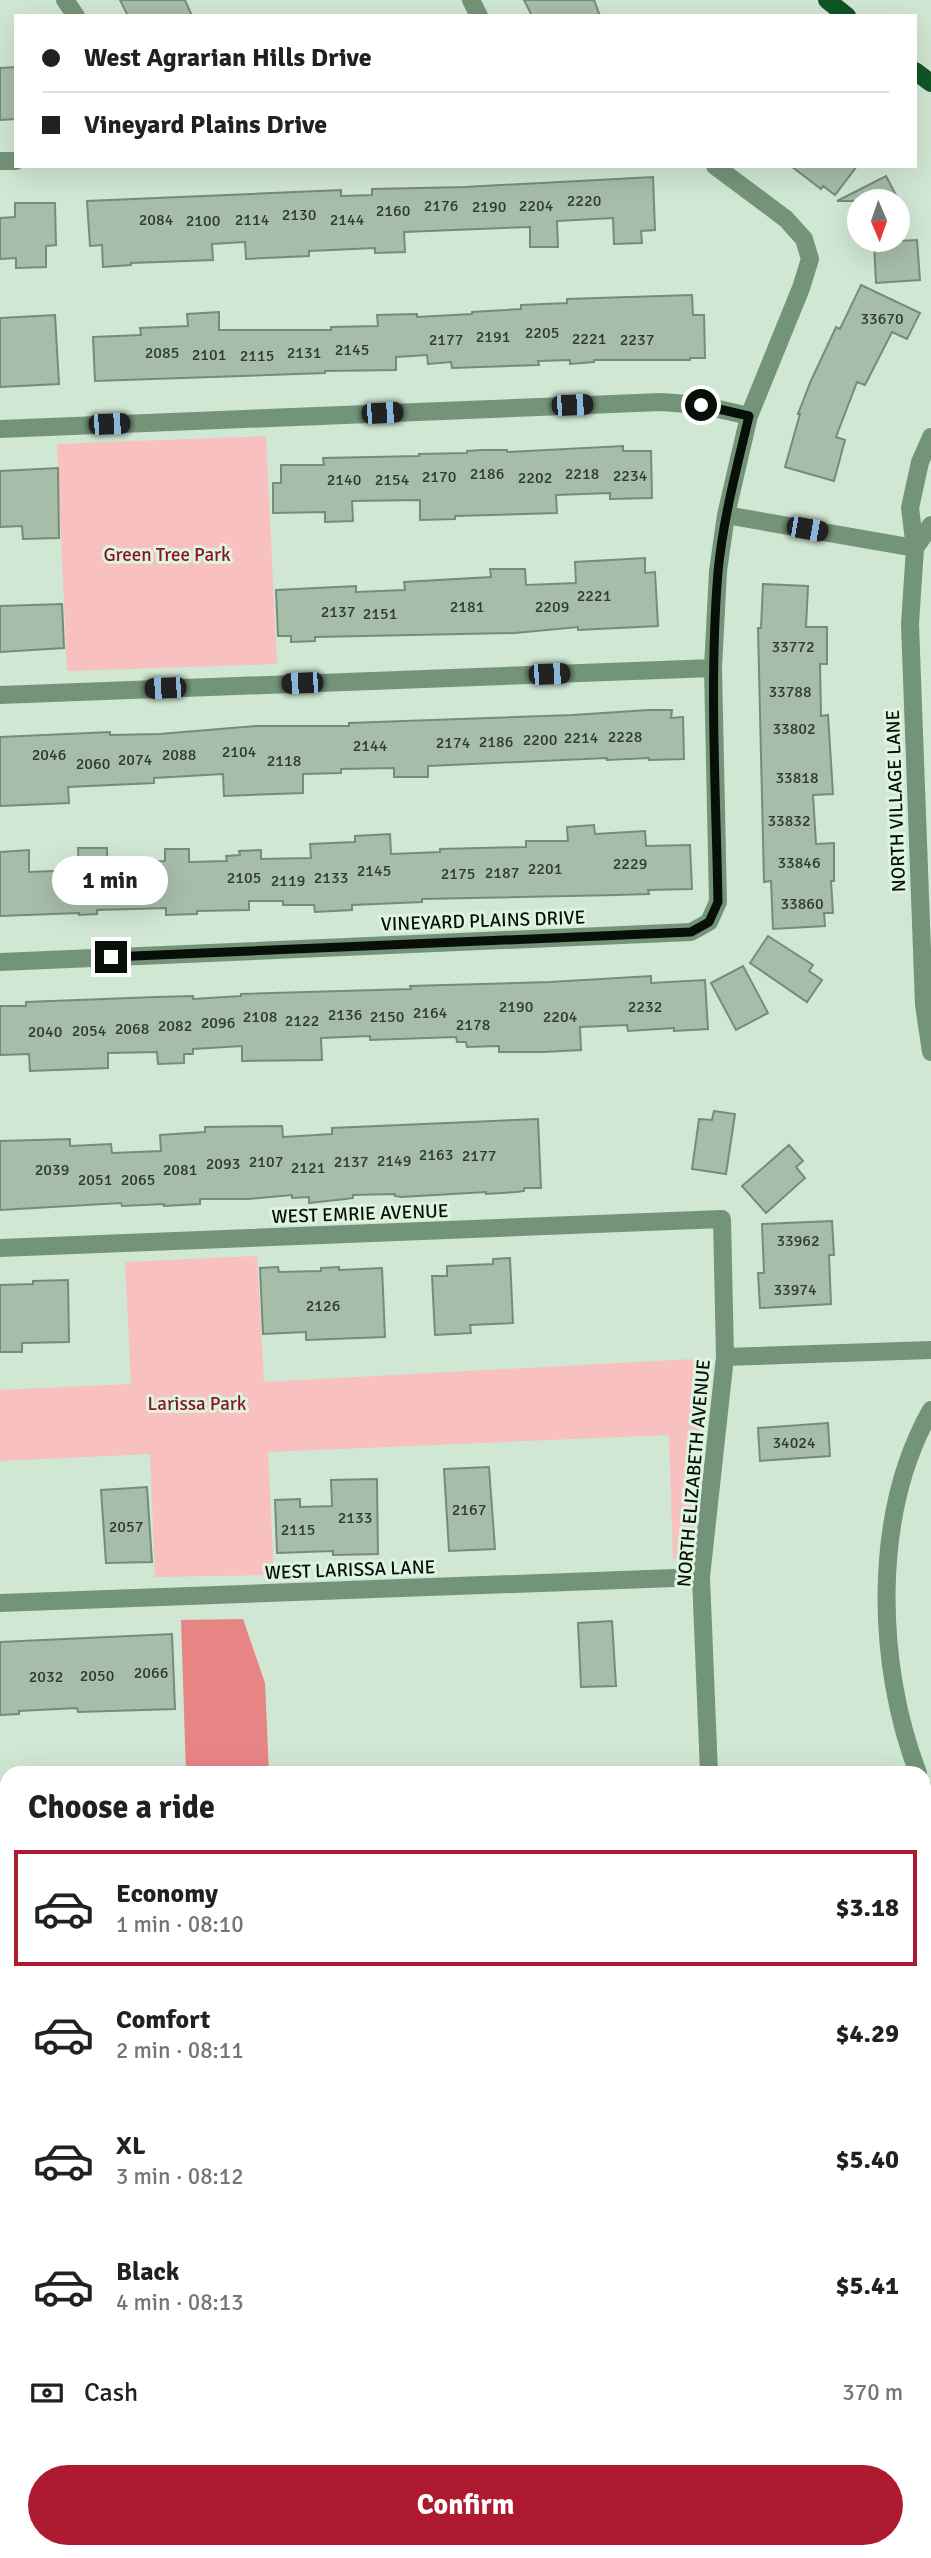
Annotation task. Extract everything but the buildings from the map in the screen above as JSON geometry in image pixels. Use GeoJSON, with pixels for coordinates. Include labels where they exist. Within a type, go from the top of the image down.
{"type":"FeatureCollection","features":[{"type":"Feature","properties":{"kind":"main road"},"geometry":{"type":"LineString","coordinates":[[827,0],[844,14]]}},
{"type":"Feature","properties":{"kind":"street","name":"VINEYARD PLAINS DRIVE"},"geometry":{"type":"LineString","coordinates":[[0,962],[691,932],[709,922],[718,902],[713,668],[718,571],[726,515],[749,416],[802,288],[810,259],[804,239],[786,219],[718,168]]}},
{"type":"Feature","properties":{"kind":"street"},"geometry":{"type":"LineString","coordinates":[[0,429],[661,402],[701,405],[749,416]]}},
{"type":"Feature","properties":{"kind":"street","name":"NORTH VILLAGE LANE"},"geometry":{"type":"LineString","coordinates":[[931,436],[920,462],[911,508],[915,548],[910,624],[924,834],[924,1005],[931,1052]]}},
{"type":"Feature","properties":{"kind":"street"},"geometry":{"type":"LineString","coordinates":[[726,515],[915,548],[931,525]]}},
{"type":"Feature","properties":{"kind":"street"},"geometry":{"type":"LineString","coordinates":[[0,695],[713,668]]}},
{"type":"Feature","properties":{"kind":"street","name":"WEST EMRIE AVENUE"},"geometry":{"type":"LineString","coordinates":[[0,1248],[722,1219]]}},
{"type":"Feature","properties":{"kind":"street","name":"NORTH ELIZABETH AVENUE"},"geometry":{"type":"LineString","coordinates":[[709,1766],[701,1577],[725,1357],[722,1219]]}},
{"type":"Feature","properties":{"kind":"street"},"geometry":{"type":"LineString","coordinates":[[725,1357],[931,1350]]}},
{"type":"Feature","properties":{"kind":"street"},"geometry":{"type":"LineString","coordinates":[[915,1766],[907,1745],[895,1694],[887,1626],[887,1584],[903,1481],[924,1422],[931,1410]]}},
{"type":"Feature","properties":{"kind":"street","name":"WEST LARISSA LANE"},"geometry":{"type":"LineString","coordinates":[[0,1603],[701,1577]]}},
{"type":"Feature","properties":{"kind":"green space","name":"Green Tree Park"},"geometry":{"type":"Polygon","coordinates":[[[266,436],[277,664],[67,671],[57,444],[266,436]]]}},
{"type":"Feature","properties":{"kind":"green space","name":"Larissa Park"},"geometry":{"type":"Polygon","coordinates":[[[257,1256],[264,1382],[712,1358],[691,1559],[673,1559],[669,1435],[268,1452],[274,1575],[155,1577],[150,1454],[0,1461],[0,1390],[131,1384],[125,1262],[257,1256]]]}},
{"type":"Feature","properties":{"kind":"shaded area"},"geometry":{"type":"Polygon","coordinates":[[[243,1619],[265,1683],[269,1766],[186,1766],[181,1620],[243,1619]]]}},
{"type":"Feature","properties":{"kind":"route"},"geometry":{"type":"LineString","coordinates":[[111,957],[691,932],[709,922],[718,902],[713,668],[718,571],[726,515],[749,416],[701,405]]}}]}
